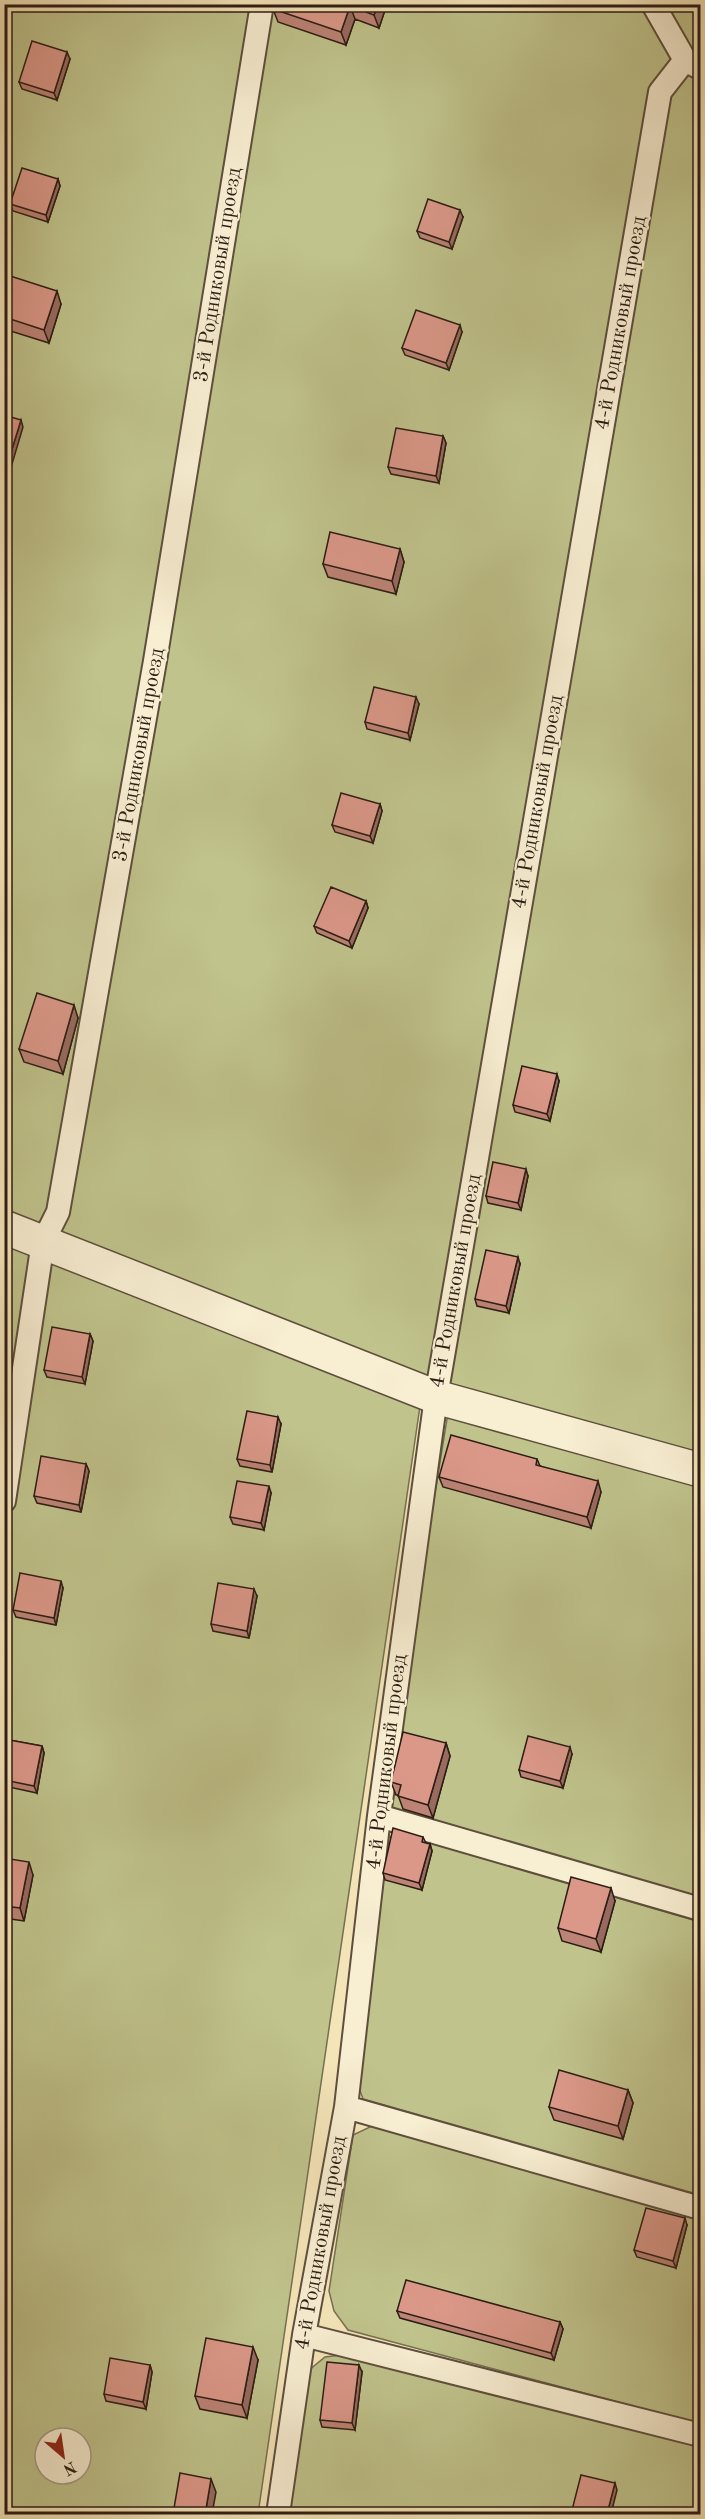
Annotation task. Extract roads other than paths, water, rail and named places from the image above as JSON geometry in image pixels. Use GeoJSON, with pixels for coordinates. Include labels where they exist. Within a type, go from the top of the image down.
{"type":"FeatureCollection","features":[{"type":"Feature","properties":{"kind":"street"},"geometry":{"type":"LineString","coordinates":[[4,1227],[436,1397],[700,1470]]}},
{"type":"Feature","properties":{"kind":"lane","name":"3-й Родниковый проезд"},"geometry":{"type":"LineString","coordinates":[[4,1501],[42,1242],[58,1212],[155,661],[262,4]]}},
{"type":"Feature","properties":{"kind":"lane"},"geometry":{"type":"LineString","coordinates":[[653,4],[693,64]]}},
{"type":"Feature","properties":{"kind":"lane","name":"4-й Родниковый проезд"},"geometry":{"type":"LineString","coordinates":[[278,2514],[304,2335],[346,2107],[379,1816],[436,1397],[660,92],[693,64]]}},
{"type":"Feature","properties":{"kind":"lane"},"geometry":{"type":"LineString","coordinates":[[379,1816],[700,1909]]}},
{"type":"Feature","properties":{"kind":"lane"},"geometry":{"type":"LineString","coordinates":[[346,2107],[700,2208]]}},
{"type":"Feature","properties":{"kind":"lane"},"geometry":{"type":"LineString","coordinates":[[304,2335],[700,2435]]}}]}
